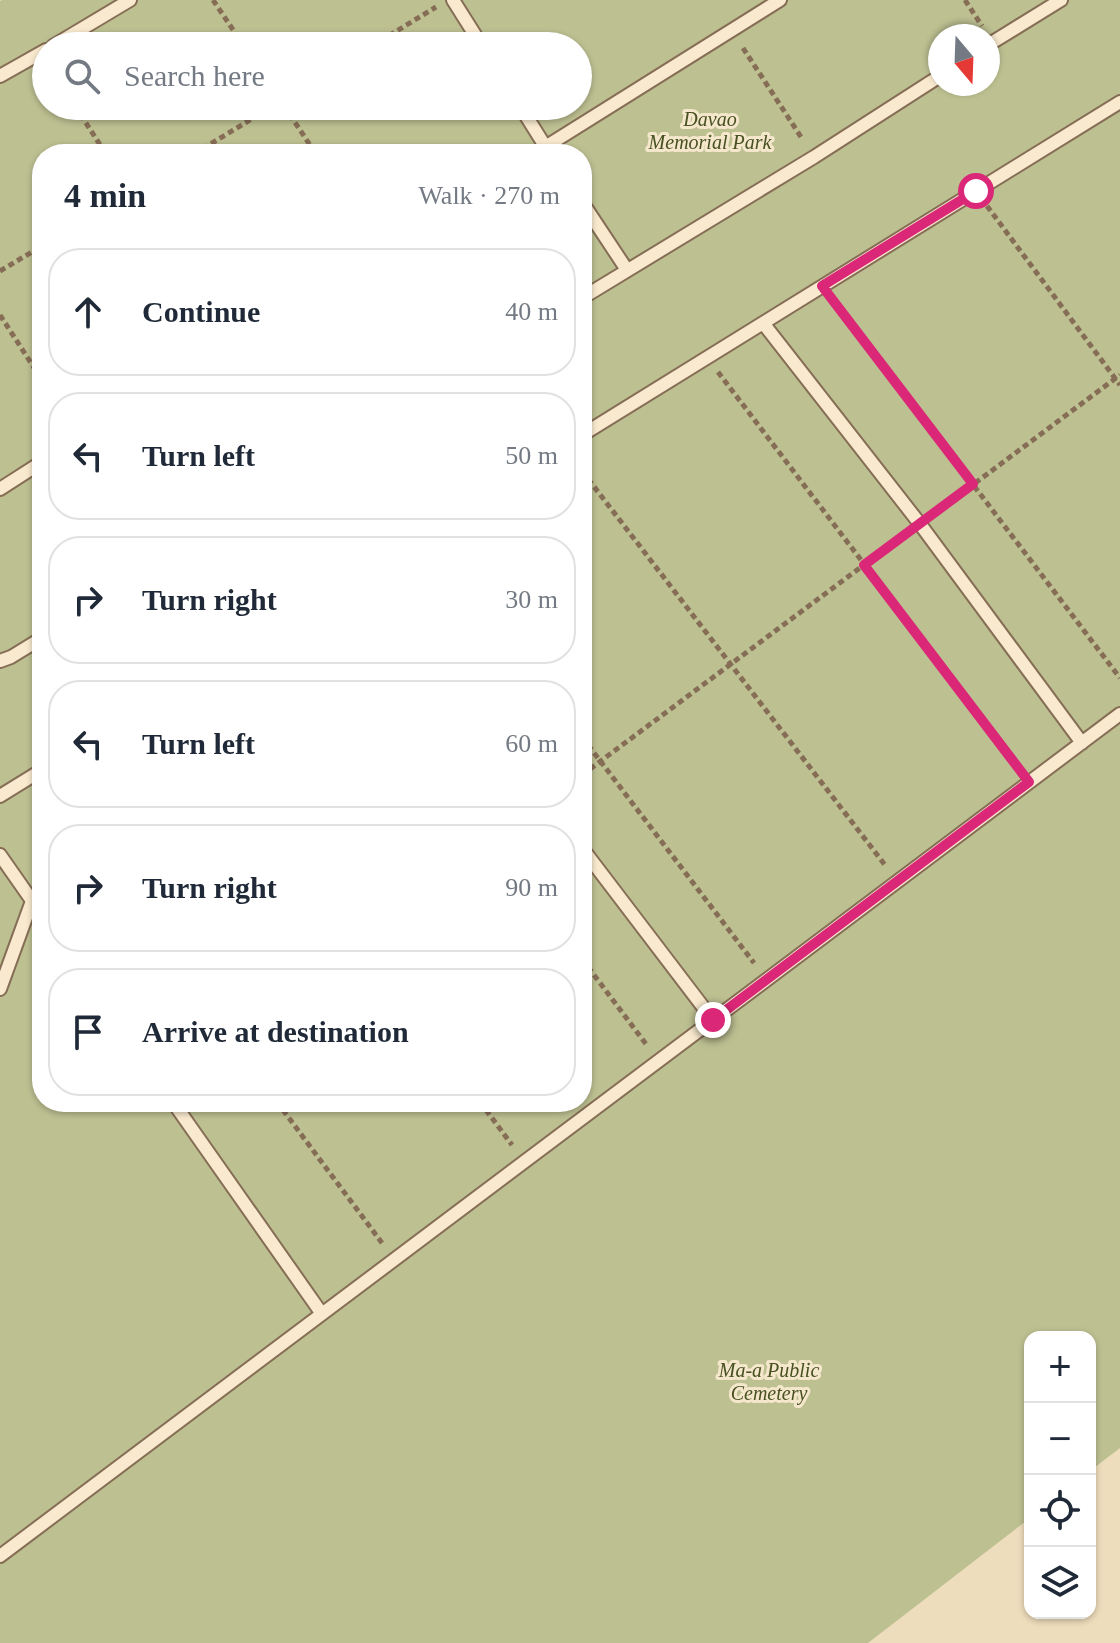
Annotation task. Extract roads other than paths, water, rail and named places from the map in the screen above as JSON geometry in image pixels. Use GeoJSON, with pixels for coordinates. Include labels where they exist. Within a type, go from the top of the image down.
{"type":"FeatureCollection","features":[{"type":"Feature","properties":{"kind":"lane"},"geometry":{"type":"LineString","coordinates":[[76,32],[130,0]]}},
{"type":"Feature","properties":{"kind":"lane"},"geometry":{"type":"LineString","coordinates":[[450,0],[472,32]]}},
{"type":"Feature","properties":{"kind":"lane"},"geometry":{"type":"LineString","coordinates":[[555,144],[780,0]]}},
{"type":"Feature","properties":{"kind":"lane"},"geometry":{"type":"LineString","coordinates":[[1000,38],[1061,0]]}},
{"type":"Feature","properties":{"kind":"lane"},"geometry":{"type":"LineString","coordinates":[[0,76],[32,58]]}},
{"type":"Feature","properties":{"kind":"lane"},"geometry":{"type":"LineString","coordinates":[[592,292],[928,84]]}},
{"type":"Feature","properties":{"kind":"lane"},"geometry":{"type":"LineString","coordinates":[[592,429],[1120,102]]}},
{"type":"Feature","properties":{"kind":"lane"},"geometry":{"type":"LineString","coordinates":[[527,120],[539,144]]}},
{"type":"Feature","properties":{"kind":"lane"},"geometry":{"type":"LineString","coordinates":[[592,217],[627,270]]}},
{"type":"Feature","properties":{"kind":"lane"},"geometry":{"type":"LineString","coordinates":[[763,323],[920,524],[1082,743]]}},
{"type":"Feature","properties":{"kind":"lane"},"geometry":{"type":"LineString","coordinates":[[0,489],[32,468]]}},
{"type":"Feature","properties":{"kind":"lane"},"geometry":{"type":"LineString","coordinates":[[0,661],[32,644]]}},
{"type":"Feature","properties":{"kind":"lane"},"geometry":{"type":"LineString","coordinates":[[592,1111],[1120,714]]}},
{"type":"Feature","properties":{"kind":"lane"},"geometry":{"type":"LineString","coordinates":[[0,796],[32,776]]}},
{"type":"Feature","properties":{"kind":"lane"},"geometry":{"type":"LineString","coordinates":[[0,855],[32,901],[0,989]]}},
{"type":"Feature","properties":{"kind":"lane"},"geometry":{"type":"LineString","coordinates":[[592,861],[713,1020]]}},
{"type":"Feature","properties":{"kind":"lane"},"geometry":{"type":"LineString","coordinates":[[180,1112],[322,1314]]}},
{"type":"Feature","properties":{"kind":"lane"},"geometry":{"type":"LineString","coordinates":[[0,1556],[591,1112]]}},
{"type":"Feature","properties":{"kind":"park label","name":"Davao Memorial Park"},"geometry":{"type":"Point","coordinates":[710,130]}},
{"type":"Feature","properties":{"kind":"park label","name":"Ma-a Public Cemetery"},"geometry":{"type":"Point","coordinates":[769,1382]}}]}
